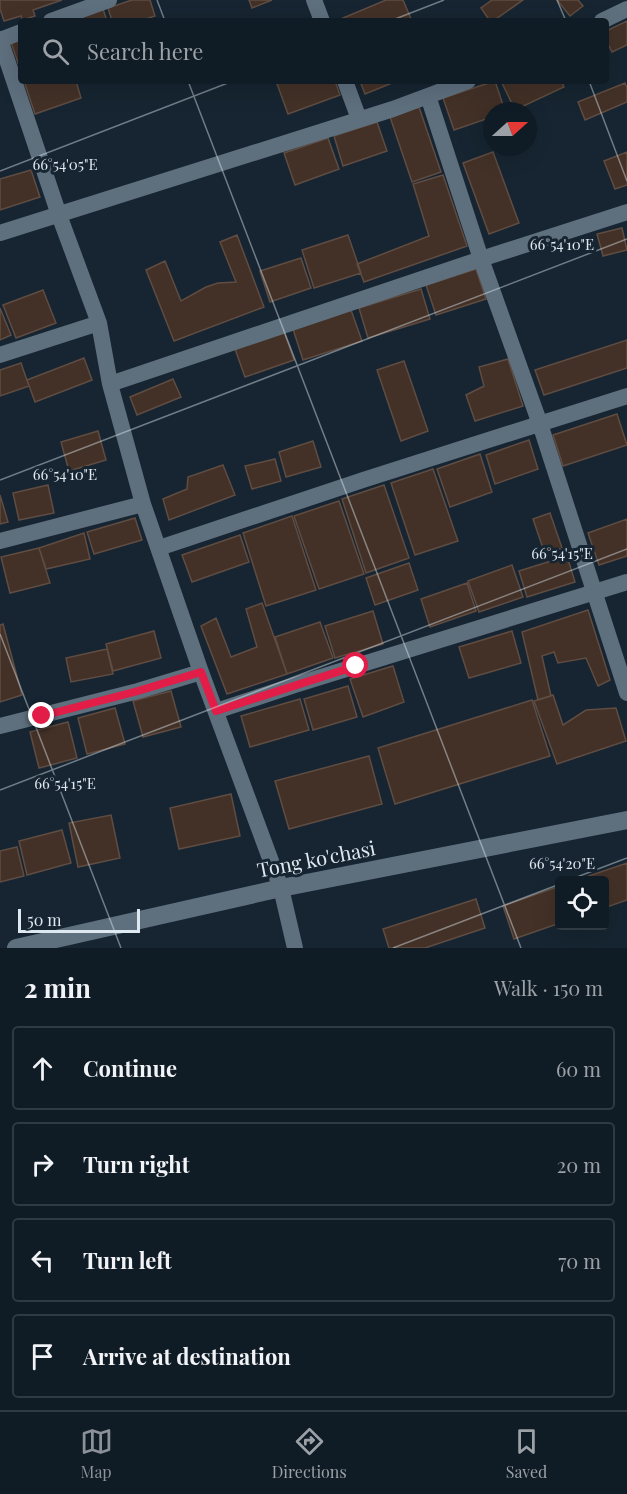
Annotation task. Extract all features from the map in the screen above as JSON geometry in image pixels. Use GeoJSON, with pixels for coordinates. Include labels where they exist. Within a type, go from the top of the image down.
{"type":"FeatureCollection","features":[{"type":"Feature","properties":{"kind":"main road","name":"Tong ko'chasi"},"geometry":{"type":"LineString","coordinates":[[23,947],[281,888],[627,820]]}},
{"type":"Feature","properties":{"kind":"street"},"geometry":{"type":"LineString","coordinates":[[59,18],[109,0]]}},
{"type":"Feature","properties":{"kind":"street"},"geometry":{"type":"LineString","coordinates":[[314,0],[321,18]]}},
{"type":"Feature","properties":{"kind":"street"},"geometry":{"type":"LineString","coordinates":[[608,18],[627,9]]}},
{"type":"Feature","properties":{"kind":"street"},"geometry":{"type":"LineString","coordinates":[[18,33],[0,39],[59,215],[99,323],[110,384],[143,504],[201,672],[281,888],[296,948]]}},
{"type":"Feature","properties":{"kind":"street"},"geometry":{"type":"LineString","coordinates":[[346,84],[359,119]]}},
{"type":"Feature","properties":{"kind":"street"},"geometry":{"type":"LineString","coordinates":[[0,233],[359,119],[460,84]]}},
{"type":"Feature","properties":{"kind":"street"},"geometry":{"type":"LineString","coordinates":[[428,96],[481,259],[540,424],[627,693]]}},
{"type":"Feature","properties":{"kind":"street"},"geometry":{"type":"LineString","coordinates":[[110,384],[627,212]]}},
{"type":"Feature","properties":{"kind":"street"},"geometry":{"type":"LineString","coordinates":[[0,355],[99,323]]}},
{"type":"Feature","properties":{"kind":"street"},"geometry":{"type":"LineString","coordinates":[[159,548],[352,483],[627,396]]}},
{"type":"Feature","properties":{"kind":"street"},"geometry":{"type":"LineString","coordinates":[[0,541],[143,504]]}},
{"type":"Feature","properties":{"kind":"street"},"geometry":{"type":"LineString","coordinates":[[216,711],[627,582]]}},
{"type":"Feature","properties":{"kind":"street"},"geometry":{"type":"LineString","coordinates":[[0,726],[138,691],[201,672]]}},
{"type":"Feature","properties":{"kind":"building"},"geometry":{"type":"Polygon","coordinates":[[[0,0],[62,0],[33,10],[35,16],[28,18],[22,18],[21,16],[4,21],[0,0]]]}},
{"type":"Feature","properties":{"kind":"building"},"geometry":{"type":"Polygon","coordinates":[[[132,0],[150,0],[155,16],[111,18],[108,8],[132,0]]]}},
{"type":"Feature","properties":{"kind":"building"},"geometry":{"type":"Polygon","coordinates":[[[249,0],[272,0],[252,8],[249,0]]]}},
{"type":"Feature","properties":{"kind":"building"},"geometry":{"type":"Polygon","coordinates":[[[386,0],[403,0],[411,18],[343,18],[386,0]]]}},
{"type":"Feature","properties":{"kind":"building"},"geometry":{"type":"Polygon","coordinates":[[[492,0],[523,0],[497,18],[488,18],[481,8],[492,0]]]}},
{"type":"Feature","properties":{"kind":"building"},"geometry":{"type":"Polygon","coordinates":[[[557,0],[578,0],[583,6],[570,16],[557,0]]]}},
{"type":"Feature","properties":{"kind":"building"},"geometry":{"type":"Polygon","coordinates":[[[103,9],[106,18],[75,18],[103,9]]]}},
{"type":"Feature","properties":{"kind":"building"},"geometry":{"type":"Polygon","coordinates":[[[627,21],[627,45],[612,52],[609,46],[609,30],[627,21]]]}},
{"type":"Feature","properties":{"kind":"building"},"geometry":{"type":"Polygon","coordinates":[[[18,37],[18,63],[10,39],[18,37]]]}},
{"type":"Feature","properties":{"kind":"building"},"geometry":{"type":"Polygon","coordinates":[[[625,83],[627,102],[585,120],[578,102],[625,83]]]}},
{"type":"Feature","properties":{"kind":"building"},"geometry":{"type":"Polygon","coordinates":[[[25,84],[77,84],[81,98],[35,114],[25,84]]]}},
{"type":"Feature","properties":{"kind":"building"},"geometry":{"type":"Polygon","coordinates":[[[277,84],[336,84],[340,95],[288,114],[277,84]]]}},
{"type":"Feature","properties":{"kind":"building"},"geometry":{"type":"Polygon","coordinates":[[[361,84],[390,84],[365,94],[361,84]]]}},
{"type":"Feature","properties":{"kind":"building"},"geometry":{"type":"Polygon","coordinates":[[[486,84],[496,84],[502,102],[483,102],[483,120],[454,130],[443,98],[486,84]]]}},
{"type":"Feature","properties":{"kind":"building"},"geometry":{"type":"Polygon","coordinates":[[[502,84],[562,84],[564,87],[532,102],[511,102],[502,84]]]}},
{"type":"Feature","properties":{"kind":"building"},"geometry":{"type":"Polygon","coordinates":[[[419,107],[441,172],[412,182],[390,117],[419,107]]]}},
{"type":"Feature","properties":{"kind":"building"},"geometry":{"type":"Polygon","coordinates":[[[377,122],[387,151],[343,166],[334,136],[377,122]]]}},
{"type":"Feature","properties":{"kind":"building"},"geometry":{"type":"Polygon","coordinates":[[[328,138],[339,169],[295,185],[284,153],[328,138]]]}},
{"type":"Feature","properties":{"kind":"building"},"geometry":{"type":"Polygon","coordinates":[[[627,152],[627,185],[615,189],[604,161],[627,152]]]}},
{"type":"Feature","properties":{"kind":"building"},"geometry":{"type":"Polygon","coordinates":[[[483,156],[494,156],[519,223],[489,234],[463,163],[483,156]]]}},
{"type":"Feature","properties":{"kind":"building"},"geometry":{"type":"Polygon","coordinates":[[[31,170],[40,197],[0,210],[0,179],[31,170]]]}},
{"type":"Feature","properties":{"kind":"building"},"geometry":{"type":"Polygon","coordinates":[[[443,175],[467,246],[364,282],[357,264],[429,236],[413,184],[443,175]]]}},
{"type":"Feature","properties":{"kind":"building"},"geometry":{"type":"Polygon","coordinates":[[[622,228],[627,250],[603,256],[597,234],[622,228]]]}},
{"type":"Feature","properties":{"kind":"building"},"geometry":{"type":"Polygon","coordinates":[[[237,235],[264,307],[174,341],[146,270],[165,261],[181,301],[206,287],[218,283],[236,282],[220,242],[237,235]]]}},
{"type":"Feature","properties":{"kind":"building"},"geometry":{"type":"Polygon","coordinates":[[[348,235],[361,273],[314,288],[302,250],[348,235]]]}},
{"type":"Feature","properties":{"kind":"building"},"geometry":{"type":"Polygon","coordinates":[[[301,258],[311,288],[270,302],[260,271],[301,258]]]}},
{"type":"Feature","properties":{"kind":"building"},"geometry":{"type":"Polygon","coordinates":[[[476,269],[486,299],[436,315],[426,285],[476,269]]]}},
{"type":"Feature","properties":{"kind":"building"},"geometry":{"type":"Polygon","coordinates":[[[421,289],[430,319],[368,338],[359,308],[421,289]]]}},
{"type":"Feature","properties":{"kind":"building"},"geometry":{"type":"Polygon","coordinates":[[[43,290],[56,323],[16,338],[3,305],[43,290]]]}},
{"type":"Feature","properties":{"kind":"building"},"geometry":{"type":"Polygon","coordinates":[[[0,308],[11,335],[0,340],[0,308]]]}},
{"type":"Feature","properties":{"kind":"building"},"geometry":{"type":"Polygon","coordinates":[[[351,310],[362,341],[303,360],[293,329],[351,310]]]}},
{"type":"Feature","properties":{"kind":"building"},"geometry":{"type":"Polygon","coordinates":[[[284,332],[294,360],[245,377],[235,349],[284,332]]]}},
{"type":"Feature","properties":{"kind":"building"},"geometry":{"type":"Polygon","coordinates":[[[627,340],[627,368],[544,395],[535,370],[627,340]]]}},
{"type":"Feature","properties":{"kind":"building"},"geometry":{"type":"Polygon","coordinates":[[[84,358],[92,380],[35,402],[27,380],[84,358]]]}},
{"type":"Feature","properties":{"kind":"building"},"geometry":{"type":"Polygon","coordinates":[[[508,359],[523,406],[475,421],[466,395],[484,386],[479,367],[508,359]]]}},
{"type":"Feature","properties":{"kind":"building"},"geometry":{"type":"Polygon","coordinates":[[[404,361],[428,431],[401,441],[377,370],[404,361]]]}},
{"type":"Feature","properties":{"kind":"building"},"geometry":{"type":"Polygon","coordinates":[[[21,363],[29,386],[0,396],[0,370],[21,363]]]}},
{"type":"Feature","properties":{"kind":"building"},"geometry":{"type":"Polygon","coordinates":[[[173,379],[181,397],[137,415],[130,397],[173,379]]]}},
{"type":"Feature","properties":{"kind":"building"},"geometry":{"type":"Polygon","coordinates":[[[617,414],[627,445],[563,466],[553,435],[617,414]]]}},
{"type":"Feature","properties":{"kind":"building"},"geometry":{"type":"Polygon","coordinates":[[[98,431],[106,460],[69,471],[61,442],[98,431]]]}},
{"type":"Feature","properties":{"kind":"building"},"geometry":{"type":"Polygon","coordinates":[[[529,440],[538,469],[495,484],[486,455],[529,440]]]}},
{"type":"Feature","properties":{"kind":"building"},"geometry":{"type":"Polygon","coordinates":[[[313,441],[321,467],[286,477],[279,452],[313,441]]]}},
{"type":"Feature","properties":{"kind":"building"},"geometry":{"type":"Polygon","coordinates":[[[480,454],[492,492],[450,507],[437,469],[480,454]]]}},
{"type":"Feature","properties":{"kind":"building"},"geometry":{"type":"Polygon","coordinates":[[[275,459],[281,481],[252,489],[245,466],[275,459]]]}},
{"type":"Feature","properties":{"kind":"building"},"geometry":{"type":"Polygon","coordinates":[[[223,465],[235,495],[169,520],[163,499],[187,489],[188,477],[223,465]]]}},
{"type":"Feature","properties":{"kind":"building"},"geometry":{"type":"Polygon","coordinates":[[[433,469],[458,541],[415,555],[391,483],[433,469]]]}},
{"type":"Feature","properties":{"kind":"building"},"geometry":{"type":"Polygon","coordinates":[[[48,485],[54,513],[19,520],[13,493],[48,485]]]}},
{"type":"Feature","properties":{"kind":"building"},"geometry":{"type":"Polygon","coordinates":[[[384,485],[409,558],[366,573],[342,499],[384,485]]]}},
{"type":"Feature","properties":{"kind":"building"},"geometry":{"type":"Polygon","coordinates":[[[0,495],[8,522],[0,524],[0,495]]]}},
{"type":"Feature","properties":{"kind":"building"},"geometry":{"type":"Polygon","coordinates":[[[339,501],[364,574],[319,589],[294,516],[339,501]]]}},
{"type":"Feature","properties":{"kind":"building"},"geometry":{"type":"Polygon","coordinates":[[[550,513],[562,548],[545,554],[533,519],[550,513]]]}},
{"type":"Feature","properties":{"kind":"building"},"geometry":{"type":"Polygon","coordinates":[[[292,516],[316,590],[266,606],[243,533],[292,516]]]}},
{"type":"Feature","properties":{"kind":"building"},"geometry":{"type":"Polygon","coordinates":[[[135,518],[142,540],[94,554],[87,532],[135,518]]]}},
{"type":"Feature","properties":{"kind":"building"},"geometry":{"type":"Polygon","coordinates":[[[627,519],[627,556],[599,565],[588,533],[627,519]]]}},
{"type":"Feature","properties":{"kind":"building"},"geometry":{"type":"Polygon","coordinates":[[[84,533],[90,559],[46,569],[39,548],[84,533]]]}},
{"type":"Feature","properties":{"kind":"building"},"geometry":{"type":"Polygon","coordinates":[[[240,535],[249,562],[192,582],[182,555],[240,535]]]}},
{"type":"Feature","properties":{"kind":"building"},"geometry":{"type":"Polygon","coordinates":[[[39,548],[50,583],[10,593],[1,557],[39,548]]]}},
{"type":"Feature","properties":{"kind":"building"},"geometry":{"type":"Polygon","coordinates":[[[567,556],[575,582],[527,597],[519,571],[567,556]]]}},
{"type":"Feature","properties":{"kind":"building"},"geometry":{"type":"Polygon","coordinates":[[[409,563],[418,590],[375,605],[366,578],[409,563]]]}},
{"type":"Feature","properties":{"kind":"building"},"geometry":{"type":"Polygon","coordinates":[[[512,565],[523,597],[479,612],[468,581],[512,565]]]}},
{"type":"Feature","properties":{"kind":"building"},"geometry":{"type":"Polygon","coordinates":[[[467,583],[476,611],[430,627],[421,599],[467,583]]]}},
{"type":"Feature","properties":{"kind":"building"},"geometry":{"type":"Polygon","coordinates":[[[262,603],[287,674],[227,694],[201,626],[216,618],[231,657],[257,647],[246,609],[262,603]]]}},
{"type":"Feature","properties":{"kind":"building"},"geometry":{"type":"Polygon","coordinates":[[[588,610],[610,680],[598,686],[586,658],[558,663],[554,652],[542,656],[551,696],[538,700],[522,632],[588,610]]]}},
{"type":"Feature","properties":{"kind":"building"},"geometry":{"type":"Polygon","coordinates":[[[373,611],[383,644],[335,658],[325,626],[373,611]]]}},
{"type":"Feature","properties":{"kind":"building"},"geometry":{"type":"Polygon","coordinates":[[[320,622],[333,658],[287,674],[275,637],[320,622]]]}},
{"type":"Feature","properties":{"kind":"building"},"geometry":{"type":"Polygon","coordinates":[[[3,624],[22,695],[0,702],[0,625],[3,624]]]}},
{"type":"Feature","properties":{"kind":"building"},"geometry":{"type":"Polygon","coordinates":[[[154,631],[161,658],[113,671],[106,644],[154,631]]]}},
{"type":"Feature","properties":{"kind":"building"},"geometry":{"type":"Polygon","coordinates":[[[512,631],[521,663],[469,678],[459,647],[512,631]]]}},
{"type":"Feature","properties":{"kind":"building"},"geometry":{"type":"Polygon","coordinates":[[[107,649],[113,674],[71,682],[66,658],[107,649]]]}},
{"type":"Feature","properties":{"kind":"building"},"geometry":{"type":"Polygon","coordinates":[[[393,666],[404,702],[363,717],[350,679],[393,666]]]}},
{"type":"Feature","properties":{"kind":"building"},"geometry":{"type":"Polygon","coordinates":[[[348,686],[357,717],[313,730],[304,699],[348,686]]]}},
{"type":"Feature","properties":{"kind":"building"},"geometry":{"type":"Polygon","coordinates":[[[171,691],[181,727],[143,737],[133,701],[171,691]]]}},
{"type":"Feature","properties":{"kind":"building"},"geometry":{"type":"Polygon","coordinates":[[[553,695],[563,725],[586,710],[616,708],[626,741],[557,764],[534,701],[553,695]]]}},
{"type":"Feature","properties":{"kind":"building"},"geometry":{"type":"Polygon","coordinates":[[[300,699],[309,730],[250,747],[241,716],[300,699]]]}},
{"type":"Feature","properties":{"kind":"building"},"geometry":{"type":"Polygon","coordinates":[[[532,700],[550,756],[395,804],[378,748],[532,700]]]}},
{"type":"Feature","properties":{"kind":"building"},"geometry":{"type":"Polygon","coordinates":[[[115,708],[125,744],[87,754],[78,718],[115,708]]]}},
{"type":"Feature","properties":{"kind":"building"},"geometry":{"type":"Polygon","coordinates":[[[68,722],[77,758],[39,768],[30,732],[68,722]]]}},
{"type":"Feature","properties":{"kind":"building"},"geometry":{"type":"Polygon","coordinates":[[[369,756],[382,804],[289,829],[275,781],[369,756]]]}},
{"type":"Feature","properties":{"kind":"building"},"geometry":{"type":"Polygon","coordinates":[[[231,794],[240,836],[179,849],[170,808],[231,794]]]}},
{"type":"Feature","properties":{"kind":"building"},"geometry":{"type":"Polygon","coordinates":[[[111,815],[120,858],[78,867],[69,823],[111,815]]]}},
{"type":"Feature","properties":{"kind":"building"},"geometry":{"type":"Polygon","coordinates":[[[62,830],[71,863],[27,875],[19,841],[62,830]]]}},
{"type":"Feature","properties":{"kind":"building"},"geometry":{"type":"Polygon","coordinates":[[[17,847],[24,876],[0,882],[0,851],[17,847]]]}},
{"type":"Feature","properties":{"kind":"building"},"geometry":{"type":"Polygon","coordinates":[[[627,863],[627,900],[609,906],[609,876],[589,876],[627,863]]]}},
{"type":"Feature","properties":{"kind":"building"},"geometry":{"type":"Polygon","coordinates":[[[555,888],[555,925],[514,939],[503,906],[555,888]]]}},
{"type":"Feature","properties":{"kind":"building"},"geometry":{"type":"Polygon","coordinates":[[[476,899],[485,928],[425,948],[389,948],[383,929],[476,899]]]}},
{"type":"Feature","properties":{"kind":"route"},"geometry":{"type":"LineString","coordinates":[[42,716],[201,672],[216,711],[356,666]]}}]}
